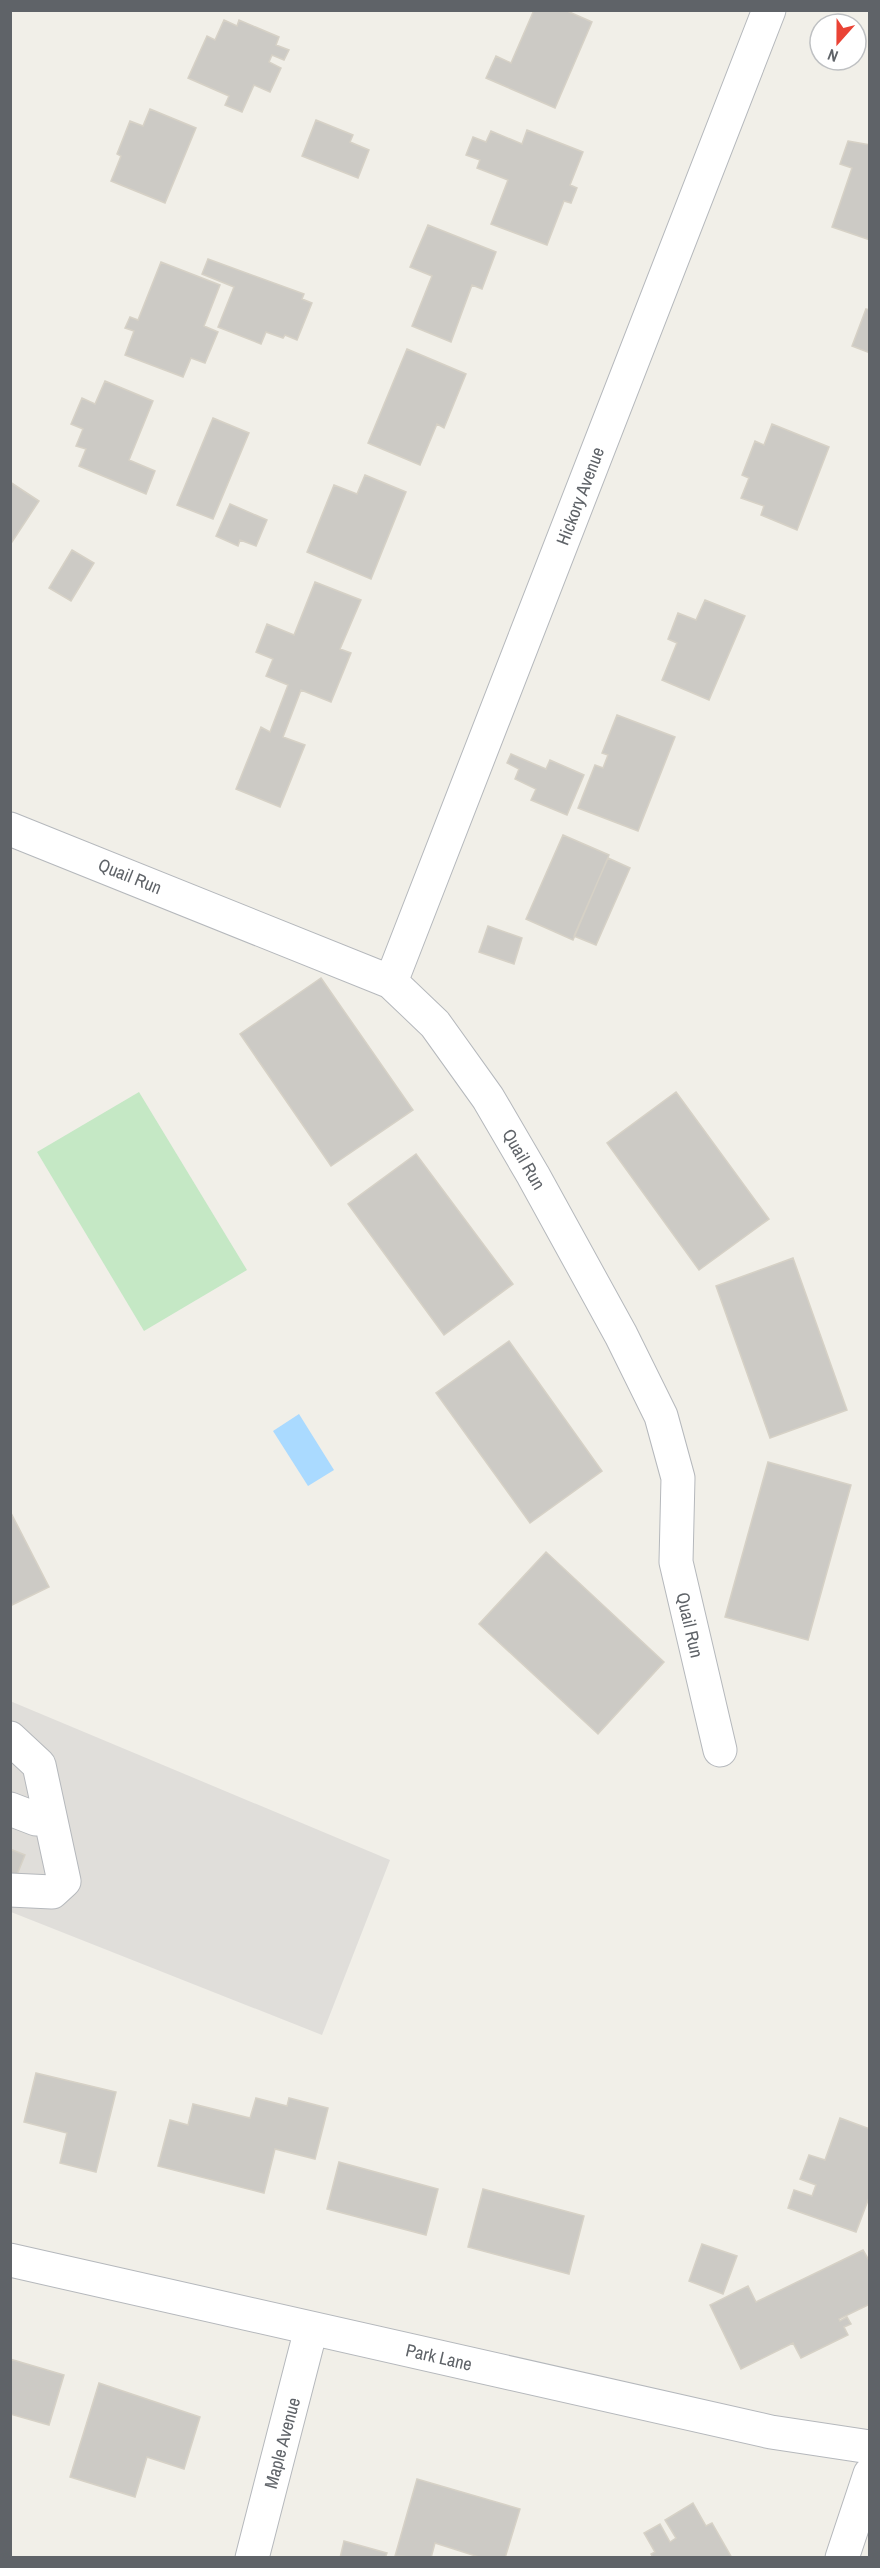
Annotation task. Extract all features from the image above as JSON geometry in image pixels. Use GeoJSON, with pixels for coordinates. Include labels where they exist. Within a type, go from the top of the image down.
{"type":"FeatureCollection","features":[{"type":"Feature","properties":{"kind":"street","name":"Hickory Avenue"},"geometry":{"type":"LineString","coordinates":[[391,982],[769,10]]}},
{"type":"Feature","properties":{"kind":"street","name":"Quail Run"},"geometry":{"type":"LineString","coordinates":[[10,829],[391,982],[435,1024],[488,1098],[533,1175],[616,1325],[661,1416],[678,1478],[676,1562],[720,1750]]}},
{"type":"Feature","properties":{"kind":"street"},"geometry":{"type":"LineString","coordinates":[[10,1738],[39,1765],[64,1881],[52,1892],[10,1890]]}},
{"type":"Feature","properties":{"kind":"street"},"geometry":{"type":"LineString","coordinates":[[10,1809],[36,1819],[50,1819]]}},
{"type":"Feature","properties":{"kind":"street","name":"Park Lane"},"geometry":{"type":"LineString","coordinates":[[10,2260],[771,2432],[870,2447]]}},
{"type":"Feature","properties":{"kind":"street","name":"Maple Avenue"},"geometry":{"type":"LineString","coordinates":[[252,2558],[311,2329]]}},
{"type":"Feature","properties":{"kind":"street"},"geometry":{"type":"LineString","coordinates":[[842,2558],[870,2474]]}},
{"type":"Feature","properties":{"kind":"shaded area"},"geometry":{"type":"Polygon","coordinates":[[[10,1701],[390,1860],[322,2035],[11,1912],[10,1701]]]}},
{"type":"Feature","properties":{"kind":"green space"},"geometry":{"type":"Polygon","coordinates":[[[139,1092],[247,1270],[144,1331],[37,1152],[139,1092]]]}},
{"type":"Feature","properties":{"kind":"water"},"geometry":{"type":"Polygon","coordinates":[[[299,1414],[334,1470],[308,1486],[273,1431],[299,1414]]]}},
{"type":"Feature","properties":{"kind":"building"},"geometry":{"type":"Polygon","coordinates":[[[534,10],[565,10],[592,22],[555,108],[486,78],[496,56],[511,63],[534,10]]]}},
{"type":"Feature","properties":{"kind":"building"},"geometry":{"type":"Polygon","coordinates":[[[224,20],[237,26],[239,20],[279,37],[276,45],[289,50],[284,60],[272,55],[269,62],[281,68],[270,92],[254,85],[242,112],[225,105],[229,96],[188,78],[207,36],[215,40],[224,20]]]}},
{"type":"Feature","properties":{"kind":"building"},"geometry":{"type":"Polygon","coordinates":[[[150,109],[196,128],[165,203],[111,181],[121,156],[117,154],[130,121],[143,126],[150,109]]]}},
{"type":"Feature","properties":{"kind":"building"},"geometry":{"type":"Polygon","coordinates":[[[316,120],[353,135],[350,142],[369,150],[358,178],[302,156],[316,120]]]}},
{"type":"Feature","properties":{"kind":"building"},"geometry":{"type":"Polygon","coordinates":[[[527,130],[583,152],[570,185],[577,188],[571,203],[564,201],[547,245],[491,224],[508,180],[477,168],[480,160],[466,155],[473,137],[486,142],[491,131],[522,144],[527,130]]]}},
{"type":"Feature","properties":{"kind":"building"},"geometry":{"type":"Polygon","coordinates":[[[848,141],[870,145],[870,240],[832,227],[852,168],[840,164],[848,141]]]}},
{"type":"Feature","properties":{"kind":"building"},"geometry":{"type":"Polygon","coordinates":[[[428,225],[496,252],[482,289],[472,285],[451,342],[412,326],[432,276],[410,267],[428,225]]]}},
{"type":"Feature","properties":{"kind":"building"},"geometry":{"type":"Polygon","coordinates":[[[208,259],[304,294],[302,299],[312,303],[297,340],[285,335],[283,338],[266,332],[261,344],[218,327],[234,287],[202,274],[208,259]]]}},
{"type":"Feature","properties":{"kind":"building"},"geometry":{"type":"Polygon","coordinates":[[[161,262],[220,285],[204,326],[218,332],[205,363],[191,358],[183,377],[125,355],[134,331],[125,328],[130,317],[138,320],[161,262]]]}},
{"type":"Feature","properties":{"kind":"building"},"geometry":{"type":"Polygon","coordinates":[[[866,309],[870,310],[870,353],[852,346],[866,309]]]}},
{"type":"Feature","properties":{"kind":"building"},"geometry":{"type":"Polygon","coordinates":[[[407,349],[466,374],[444,428],[437,424],[420,465],[368,443],[407,349]]]}},
{"type":"Feature","properties":{"kind":"building"},"geometry":{"type":"Polygon","coordinates":[[[105,381],[153,401],[129,460],[155,471],[146,494],[79,466],[86,449],[76,446],[83,429],[71,424],[82,398],[95,404],[105,381]]]}},
{"type":"Feature","properties":{"kind":"building"},"geometry":{"type":"Polygon","coordinates":[[[213,418],[249,433],[213,519],[177,505],[213,418]]]}},
{"type":"Feature","properties":{"kind":"building"},"geometry":{"type":"Polygon","coordinates":[[[772,424],[829,447],[797,530],[761,515],[764,506],[741,498],[749,478],[742,475],[755,441],[764,445],[772,424]]]}},
{"type":"Feature","properties":{"kind":"building"},"geometry":{"type":"Polygon","coordinates":[[[365,475],[406,492],[371,579],[307,552],[334,485],[357,494],[365,475]]]}},
{"type":"Feature","properties":{"kind":"building"},"geometry":{"type":"Polygon","coordinates":[[[10,482],[39,501],[10,545],[10,482]]]}},
{"type":"Feature","properties":{"kind":"building"},"geometry":{"type":"Polygon","coordinates":[[[230,504],[267,520],[256,546],[240,540],[238,546],[216,536],[230,504]]]}},
{"type":"Feature","properties":{"kind":"building"},"geometry":{"type":"Polygon","coordinates":[[[72,550],[94,563],[71,601],[49,588],[72,550]]]}},
{"type":"Feature","properties":{"kind":"building"},"geometry":{"type":"Polygon","coordinates":[[[315,582],[361,600],[340,649],[351,653],[331,702],[301,690],[283,737],[305,745],[280,807],[236,789],[261,727],[270,732],[288,685],[266,676],[273,659],[256,652],[267,624],[294,635],[315,582]]]}},
{"type":"Feature","properties":{"kind":"building"},"geometry":{"type":"Polygon","coordinates":[[[705,600],[745,616],[709,700],[662,680],[677,643],[668,639],[678,613],[696,620],[705,600]]]}},
{"type":"Feature","properties":{"kind":"building"},"geometry":{"type":"Polygon","coordinates":[[[617,715],[675,737],[638,831],[578,808],[595,765],[603,768],[608,755],[602,753],[617,715]]]}},
{"type":"Feature","properties":{"kind":"building"},"geometry":{"type":"Polygon","coordinates":[[[511,754],[546,769],[550,760],[584,775],[567,815],[531,800],[536,789],[515,779],[519,769],[507,763],[511,754]]]}},
{"type":"Feature","properties":{"kind":"building"},"geometry":{"type":"Polygon","coordinates":[[[563,835],[609,855],[573,940],[526,919],[563,835]]]}},
{"type":"Feature","properties":{"kind":"building"},"geometry":{"type":"Polygon","coordinates":[[[608,858],[630,868],[596,945],[574,936],[608,858]]]}},
{"type":"Feature","properties":{"kind":"building"},"geometry":{"type":"Polygon","coordinates":[[[488,926],[522,938],[514,964],[479,952],[488,926]]]}},
{"type":"Feature","properties":{"kind":"building"},"geometry":{"type":"Polygon","coordinates":[[[321,978],[413,1110],[331,1166],[240,1034],[321,978]]]}},
{"type":"Feature","properties":{"kind":"building"},"geometry":{"type":"Polygon","coordinates":[[[676,1092],[769,1219],[699,1270],[607,1143],[676,1092]]]}},
{"type":"Feature","properties":{"kind":"building"},"geometry":{"type":"Polygon","coordinates":[[[416,1154],[513,1284],[444,1335],[348,1204],[416,1154]]]}},
{"type":"Feature","properties":{"kind":"building"},"geometry":{"type":"Polygon","coordinates":[[[793,1258],[847,1410],[770,1438],[716,1286],[793,1258]]]}},
{"type":"Feature","properties":{"kind":"building"},"geometry":{"type":"Polygon","coordinates":[[[509,1341],[602,1471],[530,1523],[436,1393],[509,1341]]]}},
{"type":"Feature","properties":{"kind":"building"},"geometry":{"type":"Polygon","coordinates":[[[768,1462],[851,1485],[808,1640],[725,1617],[768,1462]]]}},
{"type":"Feature","properties":{"kind":"building"},"geometry":{"type":"Polygon","coordinates":[[[10,1511],[49,1587],[10,1606],[10,1511]]]}},
{"type":"Feature","properties":{"kind":"building"},"geometry":{"type":"Polygon","coordinates":[[[546,1552],[664,1662],[598,1734],[479,1624],[546,1552]]]}},
{"type":"Feature","properties":{"kind":"building"},"geometry":{"type":"Polygon","coordinates":[[[10,1849],[25,1855],[16,1877],[10,1875],[10,1849]]]}},
{"type":"Feature","properties":{"kind":"building"},"geometry":{"type":"Polygon","coordinates":[[[36,2073],[116,2092],[96,2172],[60,2163],[67,2133],[24,2122],[36,2073]]]}},
{"type":"Feature","properties":{"kind":"building"},"geometry":{"type":"Polygon","coordinates":[[[256,2098],[287,2106],[289,2098],[328,2108],[315,2159],[275,2149],[264,2193],[158,2166],[170,2120],[188,2125],[193,2104],[250,2118],[256,2098]]]}},
{"type":"Feature","properties":{"kind":"building"},"geometry":{"type":"Polygon","coordinates":[[[840,2118],[870,2129],[870,2195],[856,2232],[788,2208],[794,2190],[812,2196],[816,2185],[800,2179],[809,2155],[825,2160],[840,2118]]]}},
{"type":"Feature","properties":{"kind":"building"},"geometry":{"type":"Polygon","coordinates":[[[339,2162],[438,2189],[426,2235],[327,2209],[339,2162]]]}},
{"type":"Feature","properties":{"kind":"building"},"geometry":{"type":"Polygon","coordinates":[[[483,2189],[584,2216],[569,2274],[468,2247],[483,2189]]]}},
{"type":"Feature","properties":{"kind":"building"},"geometry":{"type":"Polygon","coordinates":[[[702,2244],[737,2256],[723,2294],[689,2281],[702,2244]]]}},
{"type":"Feature","properties":{"kind":"building"},"geometry":{"type":"Polygon","coordinates":[[[863,2250],[870,2262],[870,2304],[839,2319],[840,2321],[847,2317],[851,2324],[844,2327],[848,2335],[801,2358],[793,2343],[741,2369],[710,2305],[748,2286],[756,2302],[863,2250]]]}},
{"type":"Feature","properties":{"kind":"building"},"geometry":{"type":"Polygon","coordinates":[[[10,2359],[64,2375],[49,2425],[10,2414],[10,2359]]]}},
{"type":"Feature","properties":{"kind":"building"},"geometry":{"type":"Polygon","coordinates":[[[99,2383],[200,2417],[184,2469],[147,2457],[135,2497],[70,2477],[99,2383]]]}},
{"type":"Feature","properties":{"kind":"building"},"geometry":{"type":"Polygon","coordinates":[[[417,2479],[520,2509],[505,2558],[482,2558],[435,2543],[431,2558],[395,2556],[417,2479]]]}},
{"type":"Feature","properties":{"kind":"building"},"geometry":{"type":"Polygon","coordinates":[[[693,2503],[706,2526],[712,2523],[732,2558],[653,2558],[651,2554],[655,2552],[644,2533],[660,2524],[670,2542],[676,2538],[665,2520],[693,2503]]]}},
{"type":"Feature","properties":{"kind":"building"},"geometry":{"type":"Polygon","coordinates":[[[344,2541],[387,2553],[385,2558],[340,2558],[344,2541]]]}}]}
